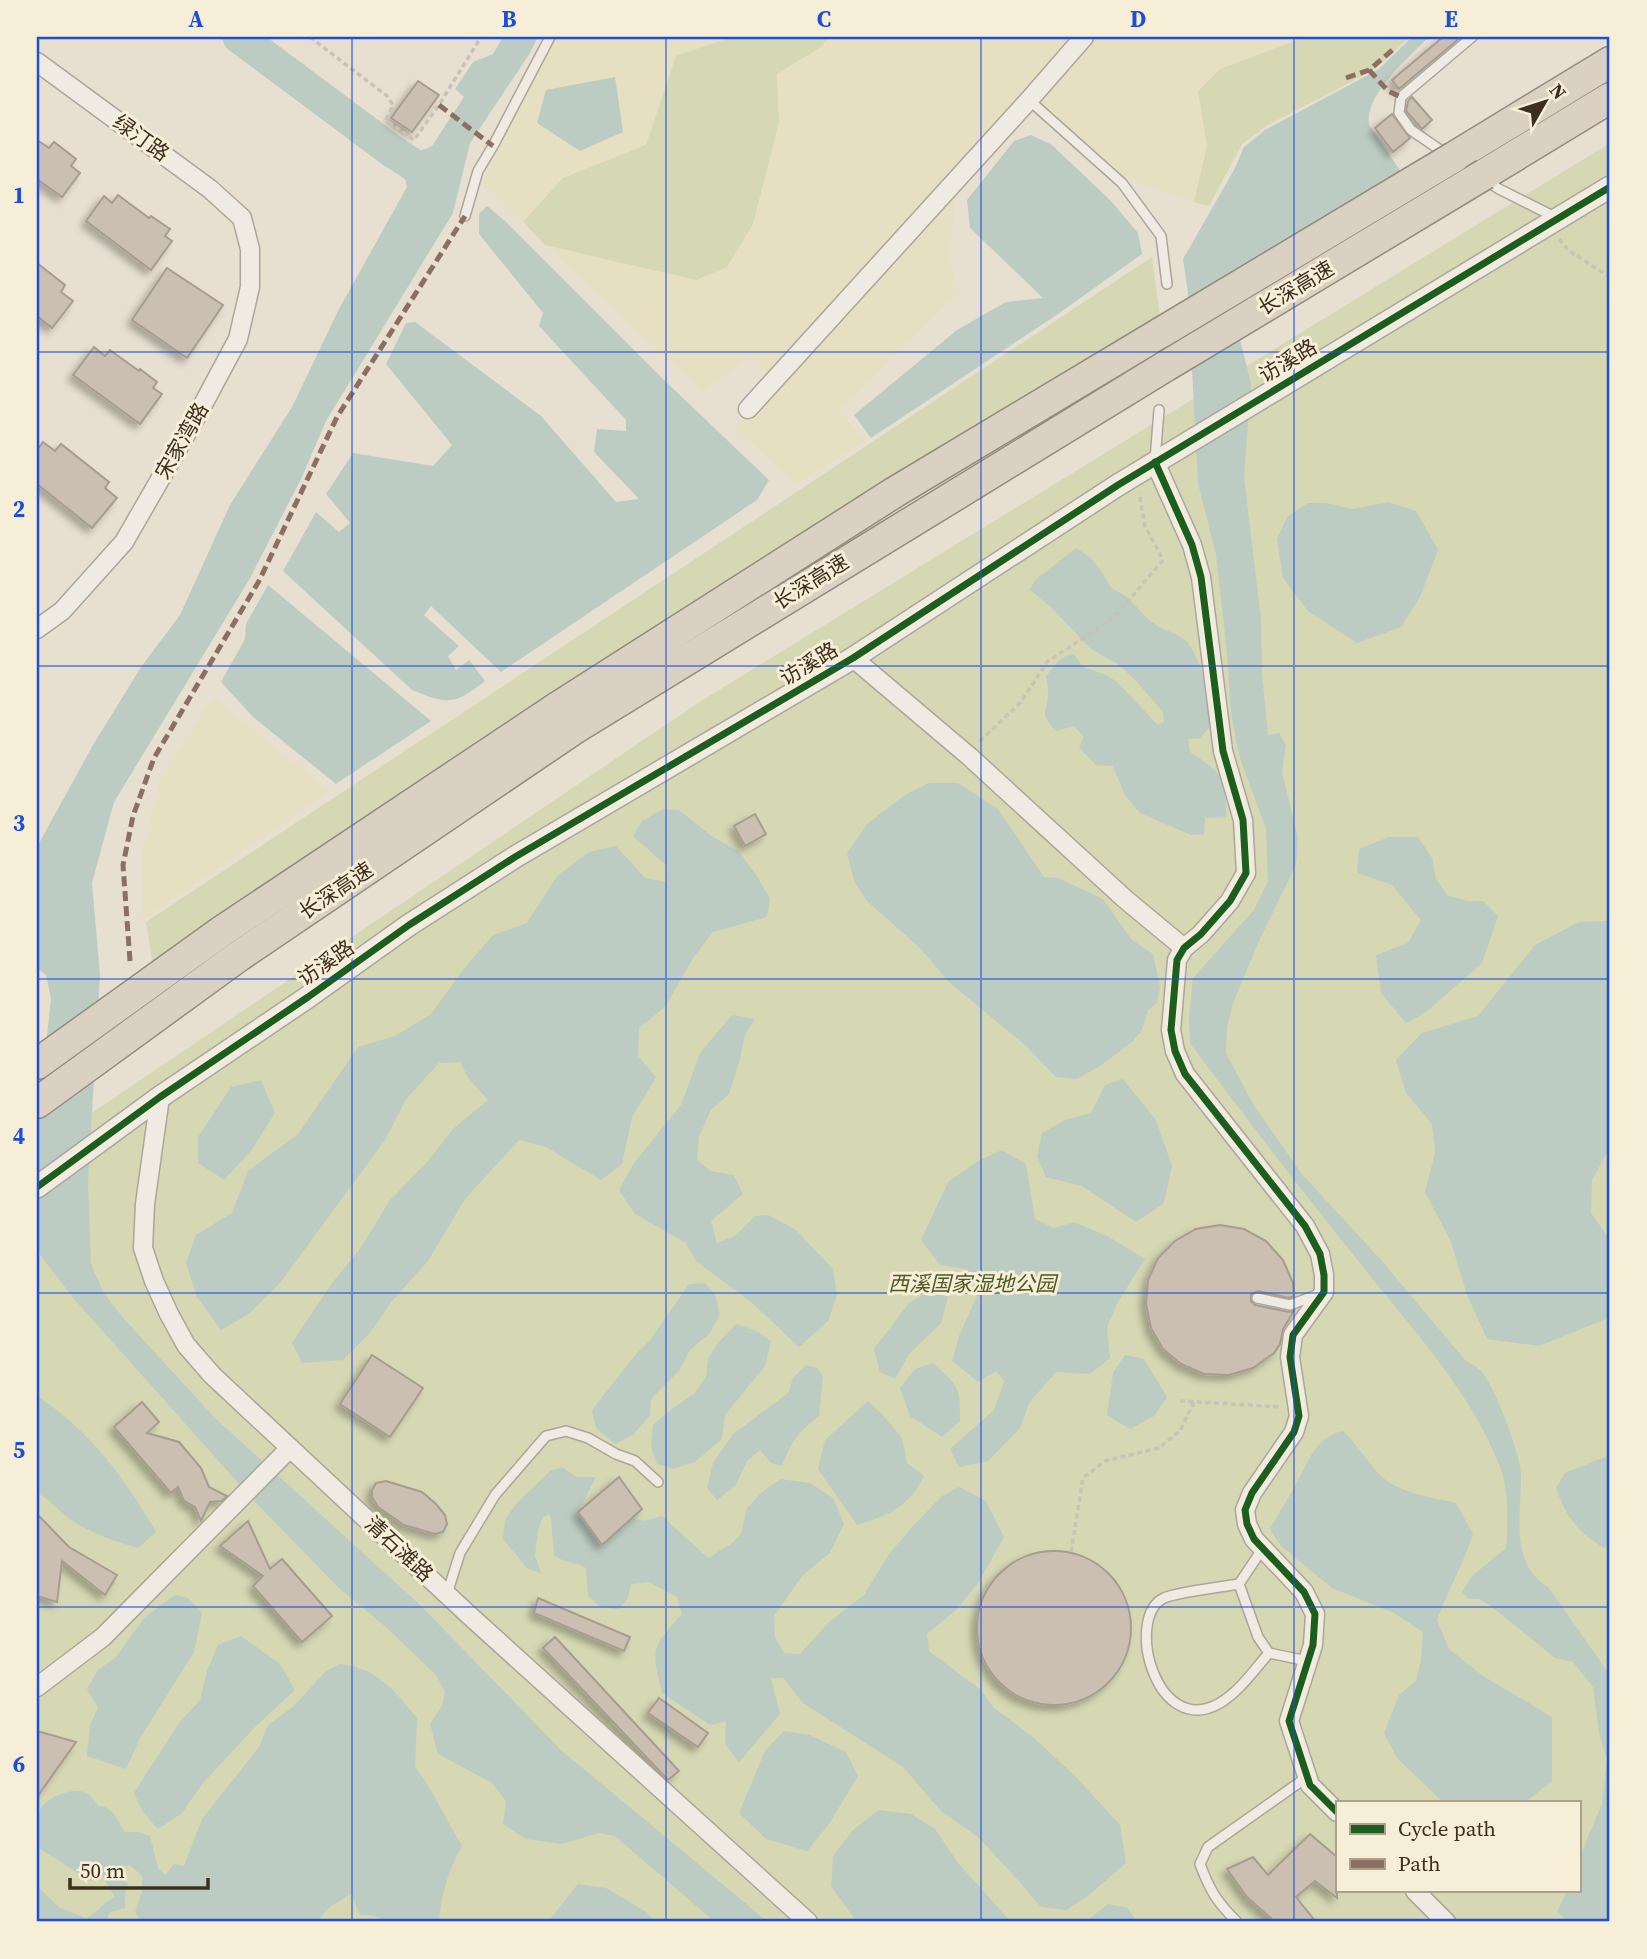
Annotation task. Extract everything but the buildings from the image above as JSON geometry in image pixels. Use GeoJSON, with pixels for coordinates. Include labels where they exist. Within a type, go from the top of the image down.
{"type":"FeatureCollection","features":[{"type":"Feature","properties":{"kind":"highway","name":"长深高速"},"geometry":{"type":"LineString","coordinates":[[37,1103],[239,956],[574,729],[1166,366],[1466,165],[1610,62]]}},
{"type":"Feature","properties":{"kind":"highway","name":"长深高速"},"geometry":{"type":"LineString","coordinates":[[37,1064],[222,931],[569,700],[895,492],[1162,332],[1466,165],[1610,98]]}},
{"type":"Feature","properties":{"kind":"street"},"geometry":{"type":"LineString","coordinates":[[748,408],[1084,37]]}},
{"type":"Feature","properties":{"kind":"street","name":"绿汀路"},"geometry":{"type":"LineString","coordinates":[[37,62],[210,189],[242,218]]}},
{"type":"Feature","properties":{"kind":"street","name":"访溪路"},"geometry":{"type":"LineString","coordinates":[[37,1187],[89,1147],[409,925],[515,857],[853,658],[1155,462],[1610,187]]}},
{"type":"Feature","properties":{"kind":"street","name":"宋家湾路"},"geometry":{"type":"LineString","coordinates":[[37,629],[62,611],[124,542],[238,339],[250,287],[250,249],[242,218]]}},
{"type":"Feature","properties":{"kind":"street"},"geometry":{"type":"LineString","coordinates":[[1155,462],[1192,545],[1201,577],[1223,751],[1243,820],[1246,873],[1230,901],[1201,934],[1184,948],[1177,960],[1171,1030],[1175,1051],[1185,1074],[1305,1226],[1320,1254],[1324,1292],[1293,1335],[1290,1357],[1299,1416],[1294,1432],[1252,1493],[1245,1510],[1247,1524],[1254,1539],[1304,1592],[1315,1614],[1313,1646],[1289,1721],[1310,1785],[1336,1811]]}},
{"type":"Feature","properties":{"kind":"street"},"geometry":{"type":"LineString","coordinates":[[853,658],[970,757],[1125,899],[1184,948]]}},
{"type":"Feature","properties":{"kind":"street","name":"清石滩路"},"geometry":{"type":"LineString","coordinates":[[160,1097],[145,1204],[143,1248],[154,1281],[186,1345],[212,1375],[447,1594],[808,1922]]}},
{"type":"Feature","properties":{"kind":"street"},"geometry":{"type":"LineString","coordinates":[[37,1688],[103,1637],[290,1448]]}},
{"type":"Feature","properties":{"kind":"street"},"geometry":{"type":"LineString","coordinates":[[1416,1892],[1446,1922]]}},
{"type":"Feature","properties":{"kind":"lane"},"geometry":{"type":"LineString","coordinates":[[465,216],[478,171],[550,37]]}},
{"type":"Feature","properties":{"kind":"lane"},"geometry":{"type":"LineString","coordinates":[[1472,37],[1401,97],[1399,113],[1411,130],[1552,221]]}},
{"type":"Feature","properties":{"kind":"lane"},"geometry":{"type":"LineString","coordinates":[[1029,100],[1122,183],[1161,236],[1167,284]]}},
{"type":"Feature","properties":{"kind":"lane"},"geometry":{"type":"LineString","coordinates":[[1155,462],[1159,410]]}},
{"type":"Feature","properties":{"kind":"lane"},"geometry":{"type":"LineString","coordinates":[[1257,1298],[1290,1305],[1324,1292]]}},
{"type":"Feature","properties":{"kind":"lane"},"geometry":{"type":"LineString","coordinates":[[447,1594],[460,1553],[495,1495],[547,1436],[566,1431],[588,1438],[635,1461],[658,1482]]}},
{"type":"Feature","properties":{"kind":"lane"},"geometry":{"type":"LineString","coordinates":[[1263,1548],[1239,1584],[1165,1598],[1154,1606],[1149,1622],[1147,1646],[1152,1672],[1164,1693],[1182,1707],[1203,1710],[1222,1702],[1269,1653]]}},
{"type":"Feature","properties":{"kind":"lane"},"geometry":{"type":"LineString","coordinates":[[1239,1584],[1258,1637],[1269,1653],[1307,1661]]}},
{"type":"Feature","properties":{"kind":"lane"},"geometry":{"type":"LineString","coordinates":[[1237,1922],[1216,1902],[1206,1881],[1200,1864],[1208,1847],[1307,1777]]}},
{"type":"Feature","properties":{"kind":"path"},"geometry":{"type":"LineString","coordinates":[[310,37],[387,96],[393,105],[386,120],[414,140],[439,106],[481,37]]}},
{"type":"Feature","properties":{"kind":"path"},"geometry":{"type":"LineString","coordinates":[[1552,221],[1569,251],[1610,277]]}},
{"type":"Feature","properties":{"kind":"path"},"geometry":{"type":"LineString","coordinates":[[970,757],[981,740],[1020,703],[1048,661],[1118,613],[1163,560],[1144,526],[1136,474]]}},
{"type":"Feature","properties":{"kind":"path"},"geometry":{"type":"LineString","coordinates":[[1180,1401],[1298,1408]]}},
{"type":"Feature","properties":{"kind":"path"},"geometry":{"type":"LineString","coordinates":[[1072,1552],[1083,1478],[1105,1461],[1159,1448],[1180,1431],[1194,1402]]}},
{"type":"Feature","properties":{"kind":"shaded area"},"geometry":{"type":"Polygon","coordinates":[[[503,37],[538,37],[470,143],[453,213],[326,421],[302,477],[249,580],[114,802],[92,883],[100,975],[88,1181],[91,1264],[104,1294],[215,1418],[420,1605],[562,1751],[768,1922],[715,1922],[615,1836],[599,1833],[562,1844],[526,1839],[503,1824],[506,1801],[492,1783],[438,1754],[430,1724],[442,1706],[445,1692],[436,1675],[386,1627],[339,1588],[257,1504],[75,1300],[37,1251],[37,1127],[51,999],[46,975],[37,968],[37,847],[93,745],[141,667],[180,615],[230,505],[292,407],[339,309],[407,187],[402,168],[395,162],[407,143],[420,151],[432,146],[464,97],[455,89],[473,62],[493,54],[503,37]]]}},
{"type":"Feature","properties":{"kind":"shaded area"},"geometry":{"type":"Polygon","coordinates":[[[555,37],[732,37],[676,56],[646,145],[563,178],[523,222],[482,183],[555,37]]]}},
{"type":"Feature","properties":{"kind":"shaded area"},"geometry":{"type":"Polygon","coordinates":[[[828,37],[1075,37],[770,374],[750,355],[703,392],[545,245],[696,280],[779,122],[777,74],[821,47],[828,37]]]}},
{"type":"Feature","properties":{"kind":"shaded area"},"geometry":{"type":"Polygon","coordinates":[[[1095,37],[1304,37],[1220,69],[1198,91],[1207,146],[1194,202],[1131,181],[1038,101],[1095,37]]]}},
{"type":"Feature","properties":{"kind":"shaded area"},"geometry":{"type":"Polygon","coordinates":[[[1412,37],[1429,37],[1390,77],[1373,101],[1369,113],[1369,125],[1404,176],[1238,332],[1251,383],[1244,477],[1261,619],[1262,673],[1268,735],[1279,733],[1286,745],[1282,772],[1298,838],[1296,865],[1258,943],[1233,1003],[1227,1027],[1226,1053],[1253,1104],[1301,1173],[1381,1260],[1466,1361],[1480,1370],[1499,1403],[1520,1464],[1520,1535],[1527,1564],[1535,1577],[1548,1587],[1610,1675],[1610,1916],[1601,1922],[1568,1922],[1557,1912],[1567,1892],[1580,1892],[1580,1856],[1602,1804],[1607,1760],[1599,1732],[1593,1687],[1573,1662],[1555,1658],[1491,1606],[1479,1599],[1469,1599],[1462,1592],[1472,1576],[1506,1548],[1505,1483],[1486,1436],[1455,1383],[1437,1359],[1295,1181],[1190,1043],[1189,1017],[1193,978],[1254,910],[1268,881],[1266,829],[1239,755],[1231,713],[1216,554],[1198,483],[1188,294],[1183,259],[1234,170],[1244,147],[1265,130],[1379,69],[1412,37]]]}},
{"type":"Feature","properties":{"kind":"shaded area"},"geometry":{"type":"Polygon","coordinates":[[[615,77],[623,132],[580,151],[537,123],[546,90],[615,77]]]}},
{"type":"Feature","properties":{"kind":"shaded area"},"geometry":{"type":"Polygon","coordinates":[[[1031,135],[1052,145],[1111,201],[1138,233],[1142,254],[1058,314],[871,438],[854,415],[957,330],[1006,302],[1043,298],[970,228],[967,200],[1014,141],[1031,135]]]}},
{"type":"Feature","properties":{"kind":"shaded area"},"geometry":{"type":"Polygon","coordinates":[[[957,189],[949,252],[958,293],[840,410],[865,441],[796,485],[735,427],[957,189]]]}},
{"type":"Feature","properties":{"kind":"shaded area"},"geometry":{"type":"Polygon","coordinates":[[[487,206],[769,480],[757,500],[501,672],[431,606],[424,615],[459,646],[448,656],[456,670],[469,660],[485,681],[466,695],[443,700],[412,690],[283,571],[316,512],[339,532],[350,523],[326,494],[353,453],[433,466],[452,445],[386,364],[406,323],[415,322],[541,416],[616,502],[639,499],[594,452],[597,429],[626,431],[626,420],[539,326],[543,313],[479,234],[479,214],[487,206]]]}},
{"type":"Feature","properties":{"kind":"shaded area"},"geometry":{"type":"Polygon","coordinates":[[[1388,502],[1416,511],[1438,550],[1420,597],[1401,627],[1357,643],[1308,611],[1283,578],[1277,539],[1287,517],[1308,503],[1326,503],[1353,509],[1388,502]]]}},
{"type":"Feature","properties":{"kind":"shaded area"},"geometry":{"type":"Polygon","coordinates":[[[1076,548],[1093,561],[1112,589],[1130,600],[1153,623],[1186,641],[1197,660],[1207,695],[1209,728],[1200,738],[1188,739],[1190,752],[1210,766],[1220,778],[1225,792],[1227,817],[1205,818],[1204,834],[1191,835],[1140,813],[1125,795],[1113,766],[1096,765],[1079,747],[1084,737],[1074,726],[1056,731],[1045,716],[1048,693],[1046,677],[1061,659],[1074,654],[1083,667],[1117,682],[1158,725],[1164,722],[1163,712],[1138,683],[1118,664],[1091,649],[1051,607],[1030,590],[1035,580],[1076,548]]]}},
{"type":"Feature","properties":{"kind":"shaded area"},"geometry":{"type":"Polygon","coordinates":[[[268,585],[431,721],[336,784],[253,717],[221,682],[245,639],[246,624],[268,585]]]}},
{"type":"Feature","properties":{"kind":"shaded area"},"geometry":{"type":"Polygon","coordinates":[[[213,697],[330,792],[143,919],[142,851],[161,777],[213,697]]]}},
{"type":"Feature","properties":{"kind":"shaded area"},"geometry":{"type":"Polygon","coordinates":[[[929,783],[958,783],[998,809],[1044,877],[1058,878],[1103,899],[1132,940],[1153,954],[1160,987],[1157,1003],[1148,1010],[1142,1030],[1132,1042],[1077,1079],[1056,1077],[1025,1045],[950,983],[920,948],[867,901],[854,881],[847,853],[867,824],[905,795],[929,783]]]}},
{"type":"Feature","properties":{"kind":"shaded area"},"geometry":{"type":"Polygon","coordinates":[[[663,809],[679,810],[710,835],[739,852],[770,898],[767,917],[713,932],[693,958],[665,1007],[639,1028],[638,1056],[656,1077],[632,1117],[622,1164],[601,1180],[546,1147],[519,1140],[465,1199],[428,1261],[392,1301],[370,1333],[343,1360],[302,1363],[292,1343],[333,1282],[360,1249],[390,1200],[428,1161],[453,1129],[488,1100],[469,1079],[460,1062],[439,1063],[406,1099],[385,1140],[280,1283],[250,1313],[221,1330],[197,1297],[186,1263],[196,1235],[232,1213],[248,1171],[298,1134],[358,1047],[395,1036],[431,1014],[493,935],[527,923],[557,876],[589,852],[616,846],[645,878],[666,882],[667,866],[633,836],[642,821],[663,809]]]}},
{"type":"Feature","properties":{"kind":"shaded area"},"geometry":{"type":"Polygon","coordinates":[[[1389,837],[1418,837],[1432,858],[1436,879],[1447,895],[1467,901],[1483,901],[1498,916],[1482,963],[1426,1012],[1406,1023],[1381,993],[1376,955],[1408,943],[1421,920],[1392,885],[1357,873],[1359,849],[1389,837]]]}},
{"type":"Feature","properties":{"kind":"shaded area"},"geometry":{"type":"Polygon","coordinates":[[[1610,921],[1610,1147],[1592,1180],[1591,1213],[1610,1240],[1610,1313],[1606,1319],[1539,1346],[1487,1339],[1467,1295],[1451,1242],[1425,1192],[1435,1153],[1432,1124],[1406,1093],[1396,1060],[1422,1033],[1478,1016],[1535,945],[1579,922],[1610,921]]]}},
{"type":"Feature","properties":{"kind":"shaded area"},"geometry":{"type":"Polygon","coordinates":[[[732,1015],[755,1019],[745,1034],[729,1094],[711,1110],[699,1136],[697,1160],[711,1171],[734,1175],[743,1194],[711,1221],[717,1243],[735,1236],[755,1216],[768,1215],[795,1229],[833,1269],[837,1295],[828,1321],[799,1347],[751,1302],[696,1261],[686,1243],[635,1214],[619,1190],[634,1163],[681,1105],[700,1053],[732,1015]]]}},
{"type":"Feature","properties":{"kind":"shaded area"},"geometry":{"type":"Polygon","coordinates":[[[1123,1079],[1156,1120],[1172,1166],[1164,1203],[1136,1222],[1082,1186],[1046,1177],[1037,1156],[1042,1133],[1065,1120],[1091,1113],[1105,1085],[1123,1079]]]}},
{"type":"Feature","properties":{"kind":"shaded area"},"geometry":{"type":"Polygon","coordinates":[[[261,1080],[275,1113],[250,1152],[224,1180],[198,1163],[198,1137],[231,1087],[261,1080]]]}},
{"type":"Feature","properties":{"kind":"shaded area"},"geometry":{"type":"Polygon","coordinates":[[[1002,1150],[1026,1164],[1035,1219],[1054,1228],[1074,1222],[1109,1237],[1145,1259],[1118,1302],[1107,1327],[1110,1358],[1090,1374],[1056,1372],[1029,1403],[1020,1428],[988,1461],[959,1467],[950,1449],[994,1410],[1004,1381],[996,1371],[978,1382],[952,1361],[959,1336],[977,1296],[965,1269],[940,1265],[921,1240],[948,1182],[978,1161],[1002,1150]]]}},
{"type":"Feature","properties":{"kind":"shaded area"},"geometry":{"type":"Polygon","coordinates":[[[705,1283],[715,1294],[720,1314],[710,1333],[690,1350],[679,1371],[651,1399],[650,1415],[633,1435],[615,1444],[596,1428],[592,1410],[651,1339],[689,1284],[705,1283]]]}},
{"type":"Feature","properties":{"kind":"shaded area"},"geometry":{"type":"Polygon","coordinates":[[[929,1291],[948,1297],[941,1323],[909,1354],[895,1379],[880,1372],[874,1349],[909,1303],[929,1291]]]}},
{"type":"Feature","properties":{"kind":"shaded area"},"geometry":{"type":"Polygon","coordinates":[[[736,1324],[758,1332],[771,1341],[765,1366],[725,1415],[722,1439],[695,1462],[673,1469],[657,1464],[651,1447],[653,1425],[694,1394],[706,1377],[708,1359],[717,1344],[736,1324]]]}},
{"type":"Feature","properties":{"kind":"shaded area"},"geometry":{"type":"Polygon","coordinates":[[[1125,1355],[1144,1359],[1167,1397],[1154,1416],[1130,1429],[1107,1415],[1113,1373],[1125,1355]]]}},
{"type":"Feature","properties":{"kind":"shaded area"},"geometry":{"type":"Polygon","coordinates":[[[933,1363],[953,1382],[959,1400],[960,1421],[942,1437],[910,1416],[900,1388],[915,1369],[933,1363]]]}},
{"type":"Feature","properties":{"kind":"shaded area"},"geometry":{"type":"Polygon","coordinates":[[[806,1365],[817,1368],[823,1376],[819,1416],[796,1438],[782,1466],[771,1463],[760,1450],[747,1461],[736,1485],[717,1500],[707,1488],[713,1463],[733,1434],[788,1393],[793,1378],[806,1365]]]}},
{"type":"Feature","properties":{"kind":"shaded area"},"geometry":{"type":"Polygon","coordinates":[[[37,1396],[56,1409],[89,1440],[132,1493],[156,1532],[138,1548],[83,1527],[37,1493],[37,1396]]]}},
{"type":"Feature","properties":{"kind":"shaded area"},"geometry":{"type":"Polygon","coordinates":[[[868,1401],[902,1438],[907,1463],[924,1476],[912,1495],[897,1508],[857,1525],[818,1469],[825,1440],[868,1401]]]}},
{"type":"Feature","properties":{"kind":"shaded area"},"geometry":{"type":"Polygon","coordinates":[[[1343,1431],[1386,1480],[1415,1493],[1456,1503],[1473,1534],[1437,1620],[1449,1649],[1483,1676],[1552,1717],[1552,1781],[1527,1801],[1442,1801],[1397,1758],[1384,1733],[1399,1695],[1416,1681],[1423,1632],[1394,1613],[1332,1588],[1281,1546],[1270,1529],[1313,1452],[1333,1434],[1343,1431]]]}},
{"type":"Feature","properties":{"kind":"shaded area"},"geometry":{"type":"Polygon","coordinates":[[[1610,1455],[1610,1543],[1604,1548],[1574,1522],[1556,1488],[1565,1473],[1610,1455]]]}},
{"type":"Feature","properties":{"kind":"shaded area"},"geometry":{"type":"Polygon","coordinates":[[[562,1467],[577,1477],[596,1477],[578,1512],[602,1545],[632,1518],[643,1521],[662,1516],[708,1558],[731,1544],[741,1534],[747,1508],[780,1479],[810,1483],[833,1498],[844,1524],[830,1553],[802,1576],[774,1616],[775,1637],[784,1653],[800,1654],[829,1622],[864,1595],[889,1554],[942,1496],[959,1487],[986,1501],[1004,1537],[978,1583],[956,1610],[927,1634],[929,1651],[981,1690],[994,1708],[1033,1737],[1076,1777],[1120,1825],[1126,1863],[1089,1895],[1066,1910],[1041,1907],[978,1837],[941,1811],[903,1767],[803,1703],[783,1678],[771,1678],[780,1714],[739,1762],[725,1744],[726,1721],[710,1725],[662,1693],[656,1667],[656,1650],[664,1634],[682,1614],[677,1597],[649,1582],[631,1584],[628,1598],[619,1609],[600,1607],[588,1596],[586,1568],[554,1555],[549,1514],[543,1517],[538,1530],[535,1556],[541,1573],[527,1568],[503,1539],[505,1520],[515,1505],[550,1471],[562,1467]]]}},
{"type":"Feature","properties":{"kind":"shaded area"},"geometry":{"type":"Polygon","coordinates":[[[175,1595],[188,1598],[202,1613],[194,1652],[140,1738],[126,1769],[87,1756],[90,1725],[98,1708],[87,1689],[98,1670],[115,1658],[145,1617],[175,1595]]]}},
{"type":"Feature","properties":{"kind":"shaded area"},"geometry":{"type":"Polygon","coordinates":[[[241,1636],[280,1664],[295,1690],[256,1726],[202,1784],[182,1813],[158,1829],[143,1812],[134,1793],[179,1723],[200,1700],[207,1671],[218,1645],[241,1636]]]}},
{"type":"Feature","properties":{"kind":"shaded area"},"geometry":{"type":"Polygon","coordinates":[[[340,1664],[365,1670],[384,1682],[417,1718],[415,1767],[462,1846],[446,1882],[439,1921],[391,1922],[371,1915],[360,1915],[351,1894],[331,1906],[316,1922],[141,1922],[135,1912],[142,1892],[142,1876],[130,1865],[118,1867],[116,1877],[128,1883],[125,1908],[110,1912],[106,1922],[37,1922],[37,1886],[60,1908],[86,1918],[115,1897],[101,1874],[91,1881],[37,1847],[37,1817],[46,1803],[67,1792],[87,1793],[98,1806],[111,1811],[125,1832],[150,1836],[158,1868],[165,1875],[174,1864],[184,1866],[202,1819],[259,1747],[268,1725],[294,1706],[326,1671],[340,1664]]]}},
{"type":"Feature","properties":{"kind":"shaded area"},"geometry":{"type":"Polygon","coordinates":[[[784,1731],[810,1735],[846,1752],[858,1776],[829,1824],[807,1851],[766,1839],[739,1813],[765,1751],[784,1731]]]}},
{"type":"Feature","properties":{"kind":"shaded area"},"geometry":{"type":"Polygon","coordinates":[[[879,1810],[911,1814],[935,1829],[958,1863],[1011,1922],[857,1922],[831,1886],[833,1856],[854,1829],[879,1810]]]}},
{"type":"Feature","properties":{"kind":"shaded area"},"geometry":{"type":"Polygon","coordinates":[[[578,1884],[606,1888],[646,1912],[655,1922],[548,1922],[578,1884]]]}},
{"type":"Feature","properties":{"kind":"shaded area"},"geometry":{"type":"Polygon","coordinates":[[[1108,1904],[1127,1908],[1137,1922],[1085,1922],[1108,1904]]]}},
{"type":"Feature","properties":{"kind":"green space"},"geometry":{"type":"Polygon","coordinates":[[[732,37],[828,37],[821,47],[777,74],[779,122],[753,224],[727,267],[696,280],[545,245],[523,222],[563,178],[646,145],[676,56],[732,37]]]}},
{"type":"Feature","properties":{"kind":"green space"},"geometry":{"type":"Polygon","coordinates":[[[1305,37],[1410,37],[1374,70],[1268,125],[1242,144],[1209,206],[1194,202],[1207,146],[1198,91],[1220,69],[1305,37]]]}},
{"type":"Feature","properties":{"kind":"green space","name":"西溪国家湿地公园"},"geometry":{"type":"Polygon","coordinates":[[[1610,143],[1610,1922],[37,1922],[37,1150],[701,701],[1610,143]]]}},
{"type":"Feature","properties":{"kind":"green space"},"geometry":{"type":"Polygon","coordinates":[[[1152,257],[1160,317],[153,965],[146,922],[1152,257]]]}},
{"type":"Feature","properties":{"kind":"waterway"},"geometry":{"type":"LineString","coordinates":[[239,37],[392,151],[438,181]]}},
{"type":"Feature","properties":{"kind":"marked path"},"geometry":{"type":"LineString","coordinates":[[1346,78],[1369,70],[1396,47]]}},
{"type":"Feature","properties":{"kind":"marked path"},"geometry":{"type":"LineString","coordinates":[[1369,70],[1388,91],[1401,97]]}},
{"type":"Feature","properties":{"kind":"marked path"},"geometry":{"type":"LineString","coordinates":[[439,105],[493,146]]}},
{"type":"Feature","properties":{"kind":"marked path"},"geometry":{"type":"LineString","coordinates":[[130,961],[123,865],[133,816],[154,758],[259,581],[337,417],[465,216]]}},
{"type":"Feature","properties":{"kind":"cycle path"},"geometry":{"type":"LineString","coordinates":[[37,1187],[160,1097],[409,925],[515,857],[853,658],[1118,485],[1610,187]]}},
{"type":"Feature","properties":{"kind":"cycle path"},"geometry":{"type":"LineString","coordinates":[[1155,462],[1192,545],[1201,577],[1223,751],[1243,820],[1246,873],[1230,901],[1201,934],[1184,948],[1177,960],[1171,1030],[1175,1051],[1185,1074],[1305,1226],[1320,1254],[1324,1292],[1293,1335],[1290,1357],[1299,1416],[1294,1432],[1252,1493],[1245,1510],[1247,1524],[1254,1539],[1304,1592],[1315,1614],[1313,1645],[1289,1721],[1310,1785],[1336,1811]]}}]}
